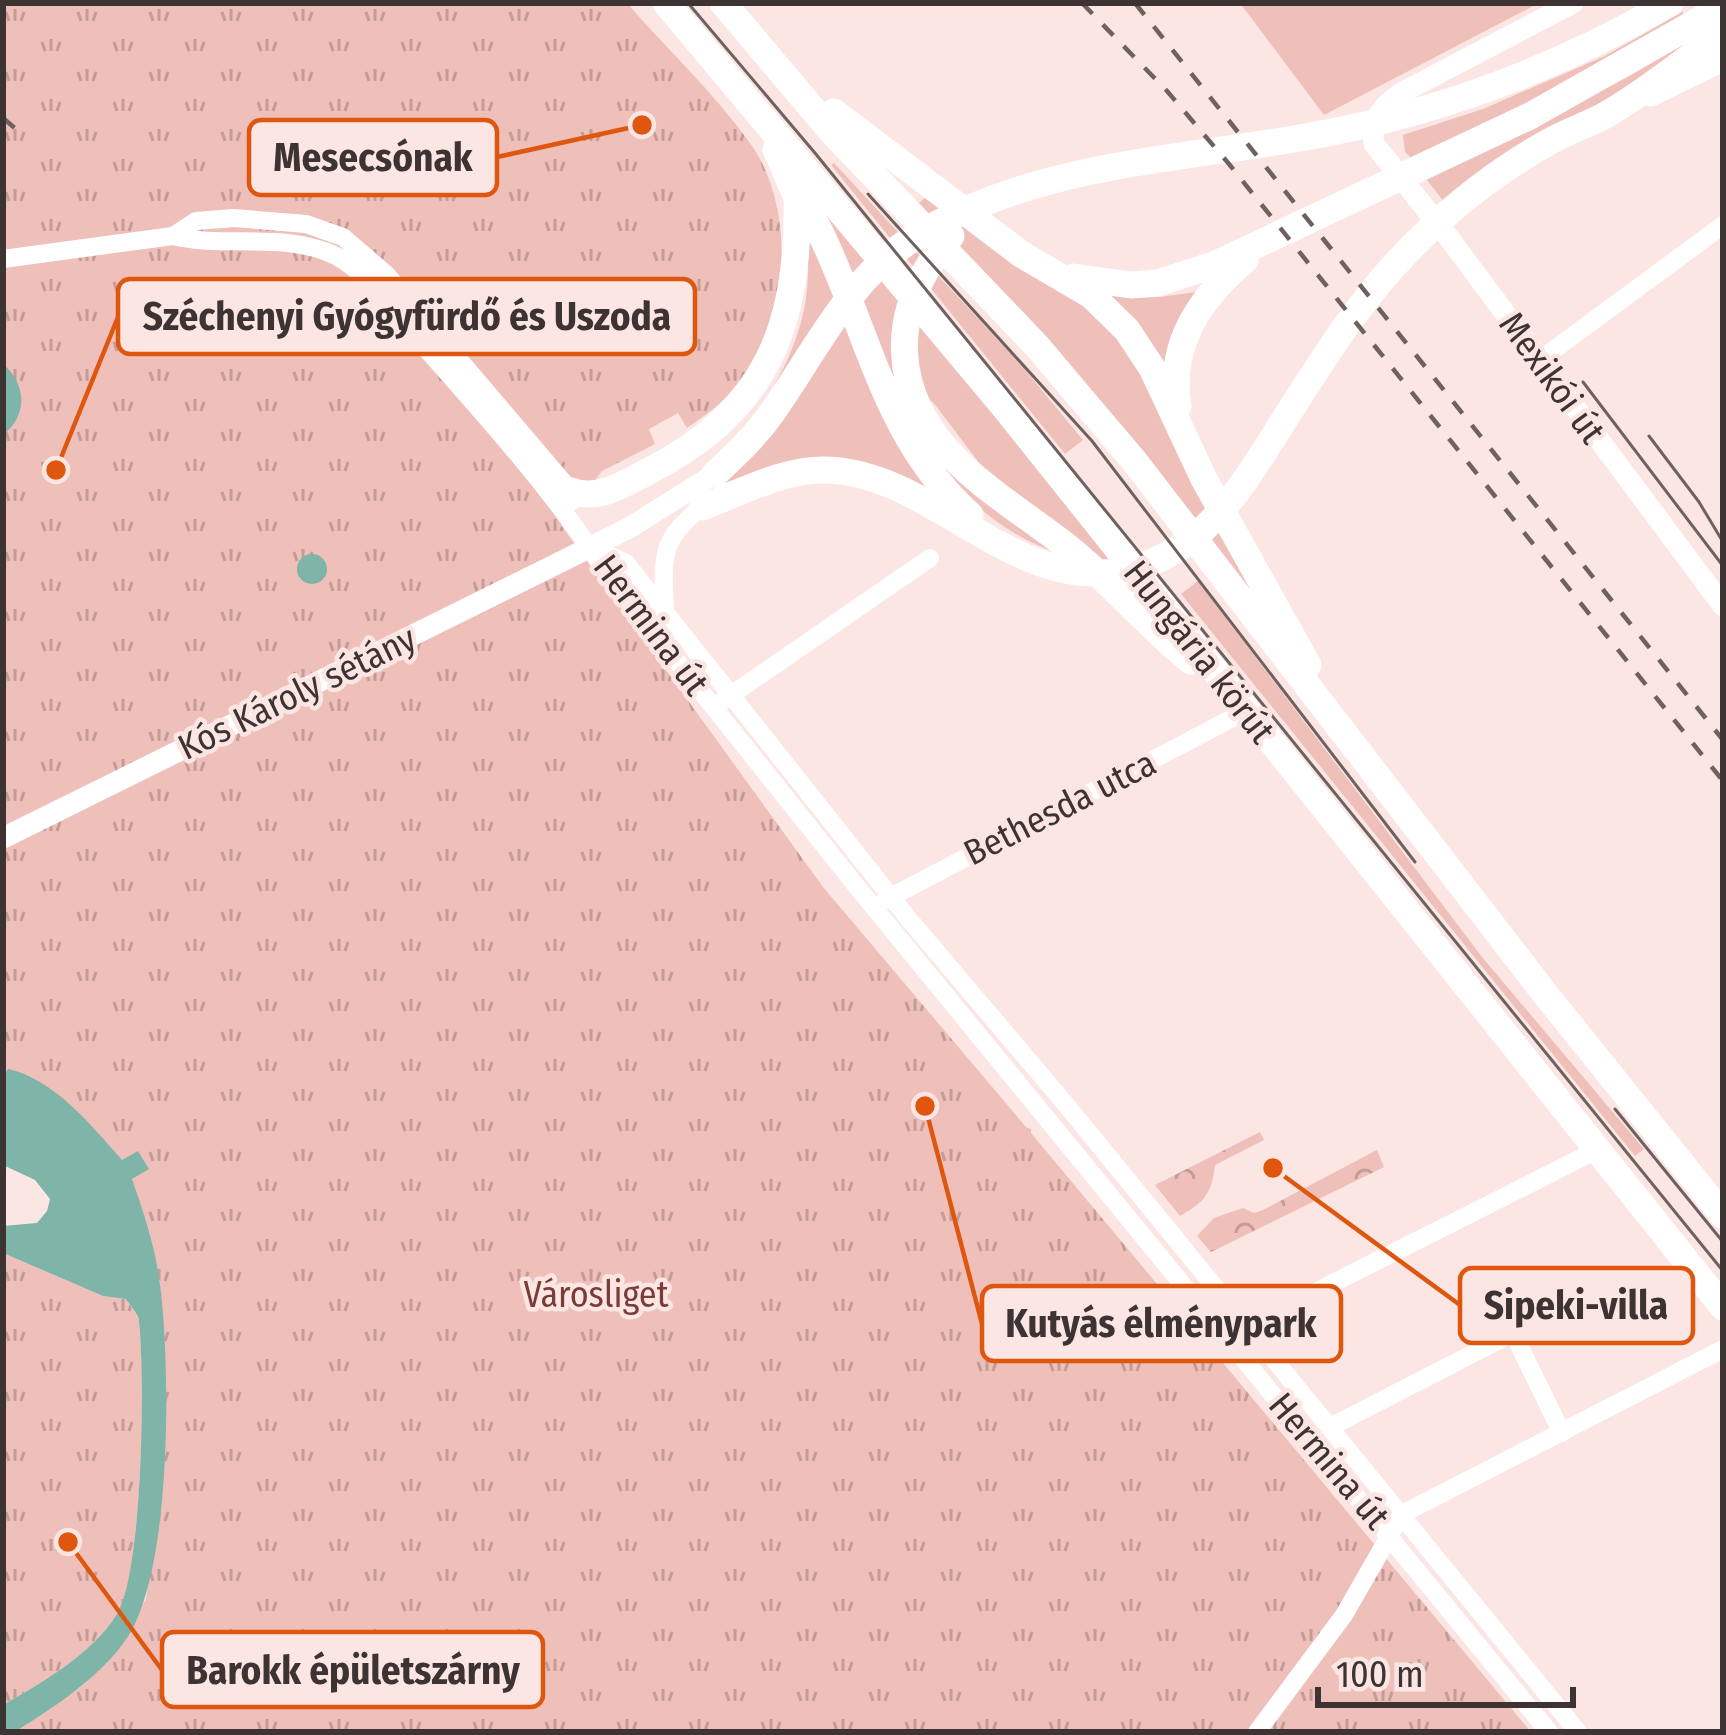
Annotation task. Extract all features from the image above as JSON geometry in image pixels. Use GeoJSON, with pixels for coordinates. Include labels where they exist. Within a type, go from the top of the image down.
{"type":"FeatureCollection","features":[{"type":"Feature","properties":{"kind":"main road","name":"Hungária körút"},"geometry":{"type":"LineString","coordinates":[[723,3],[832,133],[1036,345],[1135,462],[1723,1215]]}},
{"type":"Feature","properties":{"kind":"main road"},"geometry":{"type":"LineString","coordinates":[[715,474],[769,417],[842,308],[884,260],[952,215],[1047,180],[1335,132],[1475,93],[1577,53],[1670,3]]}},
{"type":"Feature","properties":{"kind":"main road"},"geometry":{"type":"LineString","coordinates":[[1677,31],[1714,3]]}},
{"type":"Feature","properties":{"kind":"main road","name":"Hungária körút"},"geometry":{"type":"LineString","coordinates":[[670,7],[1006,409],[1723,1307]]}},
{"type":"Feature","properties":{"kind":"main road"},"geometry":{"type":"LineString","coordinates":[[1052,272],[1131,285],[1221,270],[1576,92],[1723,7]]}},
{"type":"Feature","properties":{"kind":"main road"},"geometry":{"type":"LineString","coordinates":[[701,507],[794,473],[844,471],[888,482],[1048,565],[1102,572],[1142,565],[1183,545],[1243,487],[1330,349],[1389,272],[1452,208],[1513,164],[1606,114],[1723,33]]}},
{"type":"Feature","properties":{"kind":"main road"},"geometry":{"type":"LineString","coordinates":[[785,77],[815,93],[850,127],[948,202],[1091,295],[1127,330],[1146,357],[1204,478],[1358,752]]}},
{"type":"Feature","properties":{"kind":"main road"},"geometry":{"type":"LineString","coordinates":[[754,110],[796,196],[819,229],[887,400],[911,446],[938,484],[1010,548]]}},
{"type":"Feature","properties":{"kind":"main road"},"geometry":{"type":"LineString","coordinates":[[1047,180],[953,234],[921,275],[910,304],[904,353],[914,400],[941,443],[975,477],[1072,550],[1241,704]]}},
{"type":"Feature","properties":{"kind":"main road"},"geometry":{"type":"LineString","coordinates":[[571,491],[583,495],[608,491],[646,472],[699,443],[740,405],[767,364],[785,323],[795,273],[796,196]]}},
{"type":"Feature","properties":{"kind":"main road"},"geometry":{"type":"LineString","coordinates":[[1180,424],[1175,390],[1179,348],[1221,270]]}},
{"type":"Feature","properties":{"kind":"street","name":"Mexikói út"},"geometry":{"type":"LineString","coordinates":[[1573,3],[1387,104],[1373,128],[1378,152],[1441,228],[1723,606]]}},
{"type":"Feature","properties":{"kind":"street"},"geometry":{"type":"LineString","coordinates":[[1606,114],[1723,61]]}},
{"type":"Feature","properties":{"kind":"street"},"geometry":{"type":"LineString","coordinates":[[173,236],[196,221],[234,218],[306,224],[344,237],[387,275],[571,491],[574,526]]}},
{"type":"Feature","properties":{"kind":"street"},"geometry":{"type":"LineString","coordinates":[[1540,360],[1723,225]]}},
{"type":"Feature","properties":{"kind":"street"},"geometry":{"type":"LineString","coordinates":[[3,259],[173,236],[196,242],[305,246],[329,252],[349,264],[432,356],[589,546]]}},
{"type":"Feature","properties":{"kind":"street"},"geometry":{"type":"LineString","coordinates":[[629,528],[715,474]]}},
{"type":"Feature","properties":{"kind":"street"},"geometry":{"type":"LineString","coordinates":[[629,528],[659,524],[701,507]]}},
{"type":"Feature","properties":{"kind":"street"},"geometry":{"type":"LineString","coordinates":[[665,611],[667,549],[675,527],[701,507]]}},
{"type":"Feature","properties":{"kind":"street","name":"Kós Károly sétány"},"geometry":{"type":"LineString","coordinates":[[3,838],[629,528]]}},
{"type":"Feature","properties":{"kind":"street","name":"Hermina út"},"geometry":{"type":"LineString","coordinates":[[589,546],[626,563],[665,611],[721,702]]}},
{"type":"Feature","properties":{"kind":"street","name":"Hermina út"},"geometry":{"type":"LineString","coordinates":[[589,546],[608,575],[721,702],[1228,1338],[1550,1732]]}},
{"type":"Feature","properties":{"kind":"street"},"geometry":{"type":"LineString","coordinates":[[721,702],[930,558]]}},
{"type":"Feature","properties":{"kind":"street","name":"Bethesda utca"},"geometry":{"type":"LineString","coordinates":[[883,902],[1009,832],[1026,829],[1241,704]]}},
{"type":"Feature","properties":{"kind":"street","name":"Hermina út"},"geometry":{"type":"LineString","coordinates":[[883,902],[1330,1427],[1578,1732]]}},
{"type":"Feature","properties":{"kind":"street"},"geometry":{"type":"LineString","coordinates":[[1228,1338],[1597,1150]]}},
{"type":"Feature","properties":{"kind":"street"},"geometry":{"type":"LineString","coordinates":[[1330,1427],[1513,1333],[1562,1433]]}},
{"type":"Feature","properties":{"kind":"street"},"geometry":{"type":"LineString","coordinates":[[1257,1732],[1344,1615],[1402,1514],[1723,1349]]}},
{"type":"Feature","properties":{"kind":"green space","name":"Városliget"},"geometry":{"type":"Polygon","coordinates":[[[3,3],[627,3],[706,89],[750,143],[774,194],[782,253],[775,312],[754,364],[724,400],[687,428],[678,413],[649,429],[655,444],[602,471],[561,525],[823,887],[1031,1129],[1531,1732],[15,1732],[107,1663],[146,1599],[160,1502],[164,1384],[160,1282],[132,1179],[148,1168],[122,1160],[32,1077],[7,1070],[3,1075],[3,3]]]}},
{"type":"Feature","properties":{"kind":"green space"},"geometry":{"type":"Polygon","coordinates":[[[1240,3],[1539,3],[1324,115],[1240,3]]]}},
{"type":"Feature","properties":{"kind":"green space"},"geometry":{"type":"Polygon","coordinates":[[[1682,12],[1686,17],[1613,63],[1412,159],[1405,152],[1403,135],[1483,109],[1605,56],[1682,12]]]}},
{"type":"Feature","properties":{"kind":"green space"},"geometry":{"type":"Polygon","coordinates":[[[1698,36],[1693,49],[1560,126],[1445,203],[1426,179],[1626,78],[1698,36]]]}},
{"type":"Feature","properties":{"kind":"green space"},"geometry":{"type":"Polygon","coordinates":[[[831,165],[1021,365],[1083,440],[1065,454],[831,165]]]}},
{"type":"Feature","properties":{"kind":"green space"},"geometry":{"type":"Polygon","coordinates":[[[929,194],[1115,321],[1265,615],[1062,357],[919,203],[929,194]]]}},
{"type":"Feature","properties":{"kind":"green space"},"geometry":{"type":"Polygon","coordinates":[[[824,198],[1149,609],[983,468],[933,402],[893,392],[818,201],[824,198]]]}},
{"type":"Feature","properties":{"kind":"green space"},"geometry":{"type":"Polygon","coordinates":[[[804,216],[939,494],[870,468],[818,460],[766,470],[698,498],[770,393],[797,335],[808,273],[804,216]]]}},
{"type":"Feature","properties":{"kind":"green space"},"geometry":{"type":"Polygon","coordinates":[[[1197,292],[1179,317],[1168,376],[1106,296],[1159,297],[1197,292]]]}},
{"type":"Feature","properties":{"kind":"green space"},"geometry":{"type":"Polygon","coordinates":[[[938,463],[1060,554],[992,518],[938,463]]]}},
{"type":"Feature","properties":{"kind":"green space"},"geometry":{"type":"Polygon","coordinates":[[[1198,581],[1482,957],[1644,1149],[1635,1156],[1181,594],[1198,581]]]}},
{"type":"Feature","properties":{"kind":"green space"},"geometry":{"type":"Polygon","coordinates":[[[1260,1132],[1264,1140],[1215,1165],[1205,1196],[1180,1216],[1155,1185],[1260,1132]]]}},
{"type":"Feature","properties":{"kind":"green space"},"geometry":{"type":"Polygon","coordinates":[[[1377,1150],[1384,1167],[1211,1252],[1197,1236],[1214,1218],[1243,1208],[1254,1213],[1263,1210],[1377,1150]]]}},
{"type":"Feature","properties":{"kind":"green space"},"geometry":{"type":"Polygon","coordinates":[[[3,1253],[103,1296],[126,1299],[139,1322],[142,1384],[137,1517],[126,1592],[117,1614],[81,1654],[3,1705],[3,1253]]]}},
{"type":"Feature","properties":{"kind":"water"},"geometry":{"type":"Polygon","coordinates":[[[3,364],[17,381],[21,400],[17,418],[3,435],[3,364]]]}},
{"type":"Feature","properties":{"kind":"water"},"geometry":{"type":"Polygon","coordinates":[[[312,554],[327,569],[312,584],[297,569],[312,554]]]}},
{"type":"Feature","properties":{"kind":"water"},"geometry":{"type":"Polygon","coordinates":[[[8,1069],[56,1093],[122,1160],[138,1151],[149,1169],[132,1179],[159,1277],[166,1358],[161,1515],[142,1606],[127,1638],[104,1666],[15,1732],[3,1732],[3,1705],[95,1642],[117,1614],[126,1591],[137,1517],[142,1384],[139,1319],[126,1299],[103,1296],[3,1253],[3,1226],[37,1223],[50,1199],[35,1180],[3,1165],[3,1075],[8,1069]]]}},
{"type":"Feature","properties":{"kind":"tram line"},"geometry":{"type":"LineString","coordinates":[[688,3],[1723,1271]]}},
{"type":"Feature","properties":{"kind":"tram line"},"geometry":{"type":"LineString","coordinates":[[868,194],[1092,441],[1415,862]]}},
{"type":"Feature","properties":{"kind":"tram line"},"geometry":{"type":"LineString","coordinates":[[1583,382],[1723,566]]}},
{"type":"Feature","properties":{"kind":"tram line"},"geometry":{"type":"LineString","coordinates":[[1649,436],[1723,542]]}},
{"type":"Feature","properties":{"kind":"tram line"},"geometry":{"type":"LineString","coordinates":[[1615,1109],[1723,1242]]}},
{"type":"Feature","properties":{"kind":"railway"},"geometry":{"type":"LineString","coordinates":[[1082,3],[1229,164],[1723,781]]}},
{"type":"Feature","properties":{"kind":"railway"},"geometry":{"type":"LineString","coordinates":[[1135,3],[1723,740]]}},
{"type":"Feature","properties":{"kind":"railway"},"geometry":{"type":"LineString","coordinates":[[3,118],[16,129]]}},
{"type":"Feature","properties":{"kind":"place","name":"Mesecsónak"},"geometry":{"type":"Point","coordinates":[642,125]}},
{"type":"Feature","properties":{"kind":"place","name":"Széchenyi Gyógyfürdő és Uszoda"},"geometry":{"type":"Point","coordinates":[56,470]}},
{"type":"Feature","properties":{"kind":"place","name":"Kutyás élménypark"},"geometry":{"type":"Point","coordinates":[925,1106]}},
{"type":"Feature","properties":{"kind":"place","name":"Sipeki-villa"},"geometry":{"type":"Point","coordinates":[1273,1168]}},
{"type":"Feature","properties":{"kind":"place","name":"Barokk épületszárny"},"geometry":{"type":"Point","coordinates":[68,1542]}}]}
